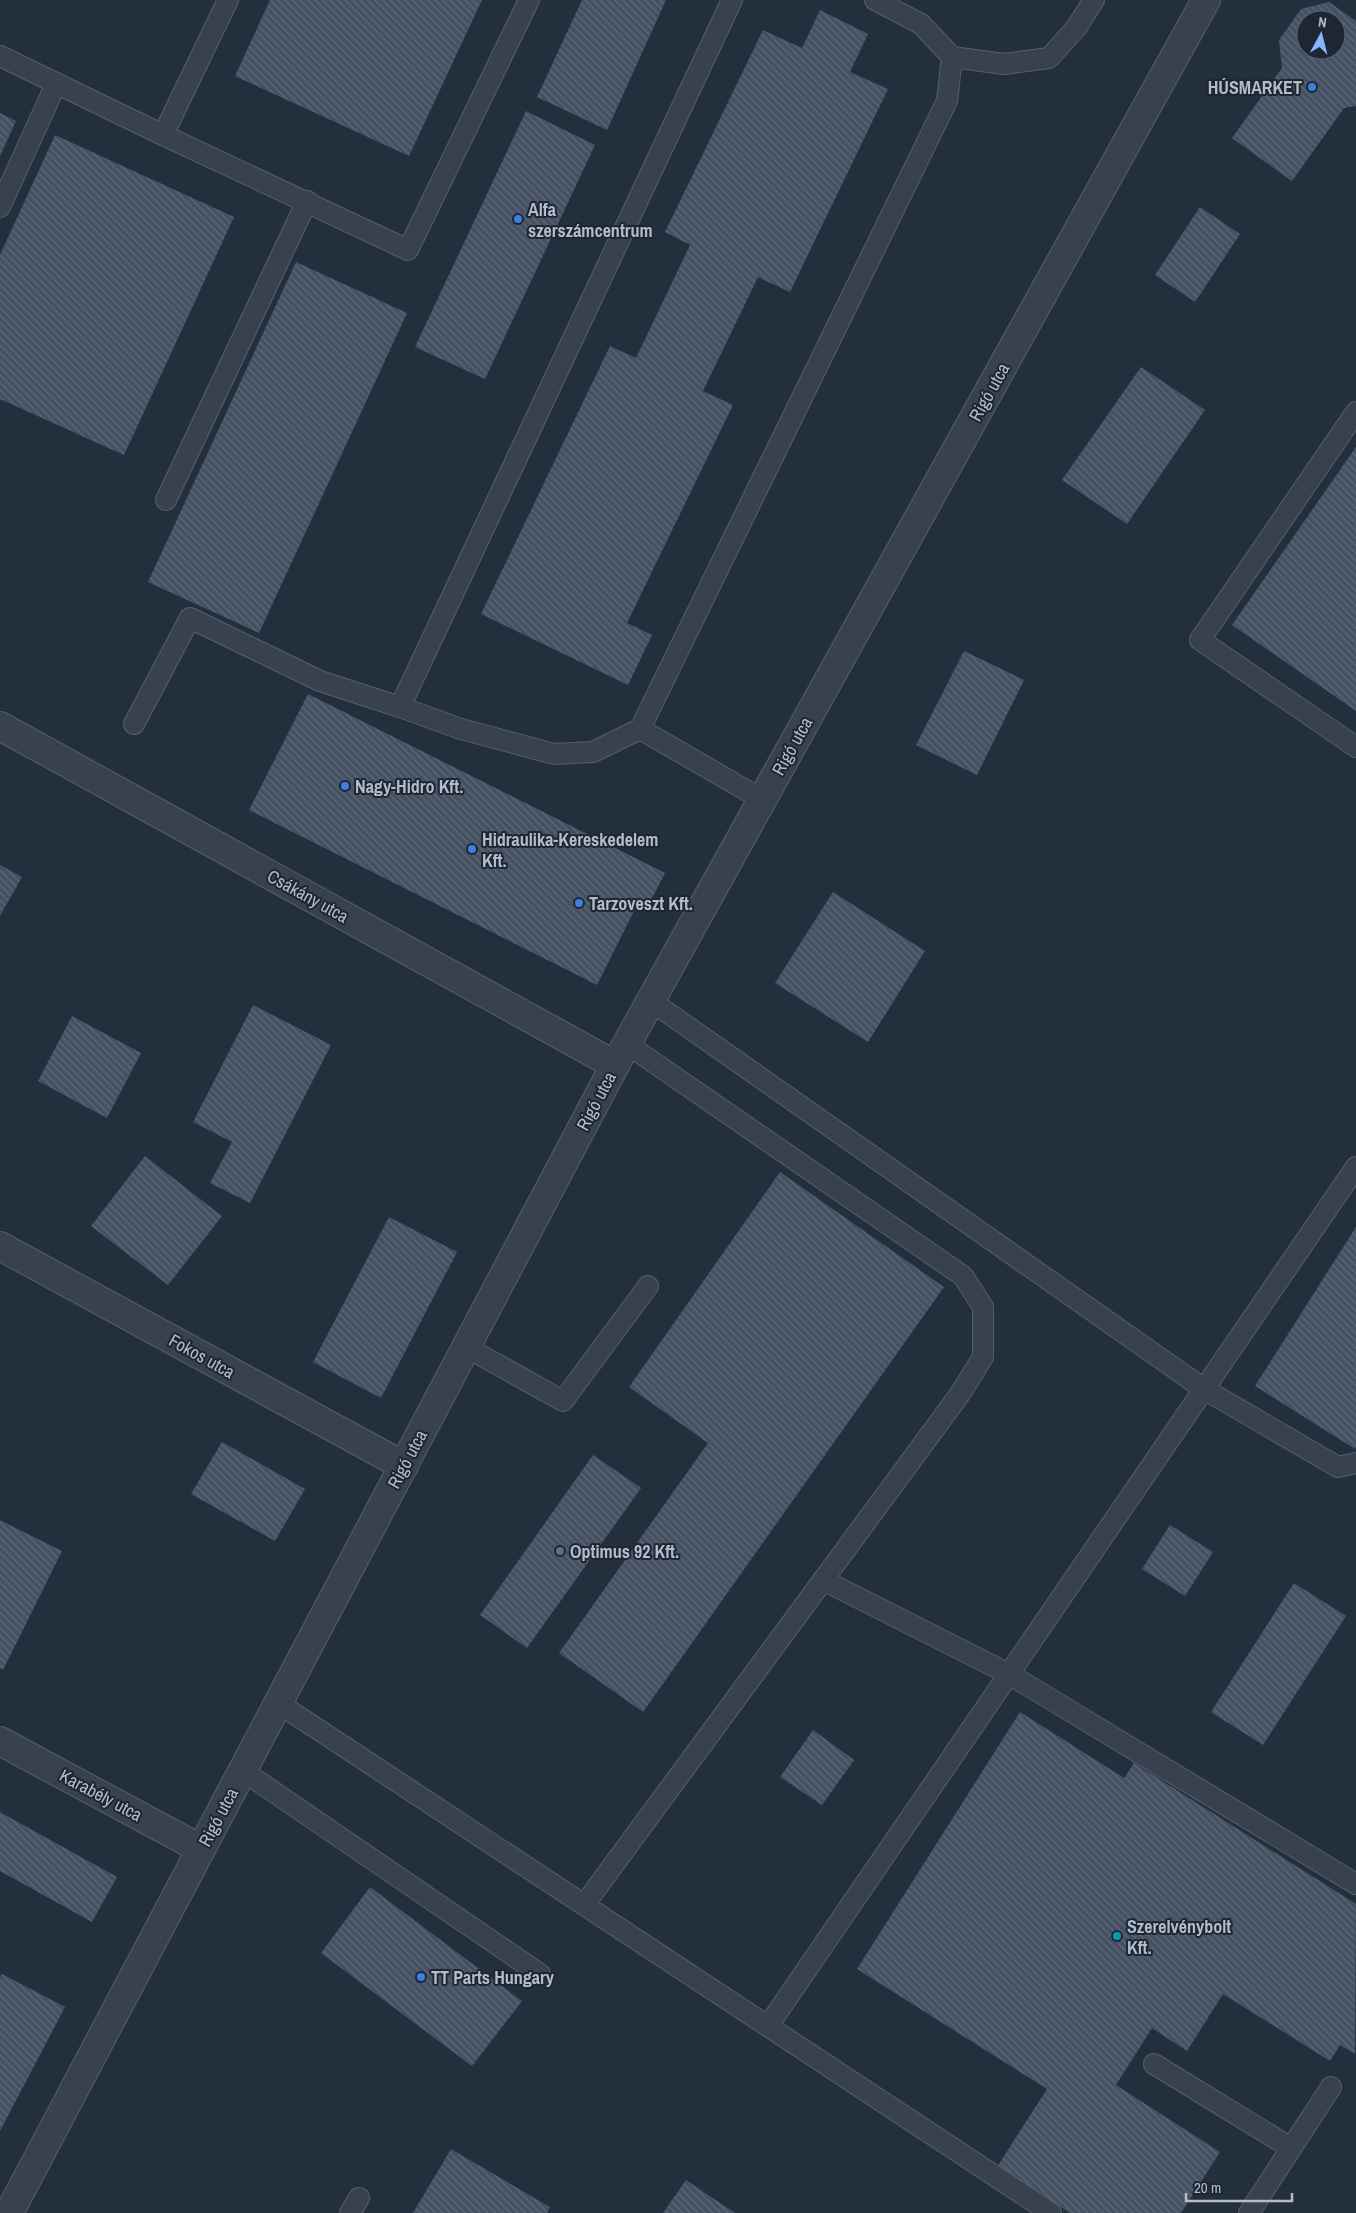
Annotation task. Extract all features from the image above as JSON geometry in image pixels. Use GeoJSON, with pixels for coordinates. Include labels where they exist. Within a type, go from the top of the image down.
{"type":"FeatureCollection","features":[{"type":"Feature","properties":{"kind":"street","name":"Rigó utca"},"geometry":{"type":"LineString","coordinates":[[9,2213],[621,1055],[1206,0]]}},
{"type":"Feature","properties":{"kind":"street","name":"Csákány utca"},"geometry":{"type":"LineString","coordinates":[[0,726],[621,1055]]}},
{"type":"Feature","properties":{"kind":"street","name":"Fokos utca"},"geometry":{"type":"LineString","coordinates":[[0,1246],[404,1466]]}},
{"type":"Feature","properties":{"kind":"street","name":"Karabély utca"},"geometry":{"type":"LineString","coordinates":[[0,1741],[201,1849]]}},
{"type":"Feature","properties":{"kind":"lane"},"geometry":{"type":"LineString","coordinates":[[163,134],[228,0]]}},
{"type":"Feature","properties":{"kind":"lane"},"geometry":{"type":"LineString","coordinates":[[0,56],[408,250],[529,0]]}},
{"type":"Feature","properties":{"kind":"lane"},"geometry":{"type":"LineString","coordinates":[[400,706],[732,0]]}},
{"type":"Feature","properties":{"kind":"lane"},"geometry":{"type":"LineString","coordinates":[[875,0],[921,24],[952,57],[1004,64],[1050,58],[1076,28],[1094,0]]}},
{"type":"Feature","properties":{"kind":"lane"},"geometry":{"type":"LineString","coordinates":[[134,724],[190,618],[320,681],[400,706],[461,729],[554,754],[593,752],[640,729],[946,101],[952,57]]}},
{"type":"Feature","properties":{"kind":"lane"},"geometry":{"type":"LineString","coordinates":[[0,206],[56,84]]}},
{"type":"Feature","properties":{"kind":"lane"},"geometry":{"type":"LineString","coordinates":[[166,500],[307,201]]}},
{"type":"Feature","properties":{"kind":"lane"},"geometry":{"type":"LineString","coordinates":[[1356,412],[1200,640],[1356,747]]}},
{"type":"Feature","properties":{"kind":"lane"},"geometry":{"type":"LineString","coordinates":[[640,729],[763,800]]}},
{"type":"Feature","properties":{"kind":"lane"},"geometry":{"type":"LineString","coordinates":[[651,1001],[1204,1388],[1338,1467],[1356,1463]]}},
{"type":"Feature","properties":{"kind":"lane"},"geometry":{"type":"LineString","coordinates":[[584,1905],[960,1394],[983,1357],[982,1307],[962,1276],[621,1055]]}},
{"type":"Feature","properties":{"kind":"lane"},"geometry":{"type":"LineString","coordinates":[[768,2026],[1356,1167]]}},
{"type":"Feature","properties":{"kind":"lane"},"geometry":{"type":"LineString","coordinates":[[466,1347],[563,1400],[648,1286]]}},
{"type":"Feature","properties":{"kind":"lane"},"geometry":{"type":"LineString","coordinates":[[823,1580],[1008,1674],[1356,1884]]}},
{"type":"Feature","properties":{"kind":"lane"},"geometry":{"type":"LineString","coordinates":[[278,1703],[1052,2213]]}},
{"type":"Feature","properties":{"kind":"lane"},"geometry":{"type":"LineString","coordinates":[[243,1771],[540,1974]]}},
{"type":"Feature","properties":{"kind":"lane"},"geometry":{"type":"LineString","coordinates":[[1154,2064],[1291,2148]]}},
{"type":"Feature","properties":{"kind":"lane"},"geometry":{"type":"LineString","coordinates":[[1249,2213],[1331,2087]]}},
{"type":"Feature","properties":{"kind":"building"},"geometry":{"type":"Polygon","coordinates":[[[270,0],[482,0],[409,156],[235,76],[270,0]]]}},
{"type":"Feature","properties":{"kind":"building"},"geometry":{"type":"Polygon","coordinates":[[[582,0],[666,0],[607,130],[537,97],[582,0]]]}},
{"type":"Feature","properties":{"kind":"building","name":"HÚSMARKET"},"geometry":{"type":"Polygon","coordinates":[[[1329,2],[1340,10],[1300,10],[1329,2]]]}},
{"type":"Feature","properties":{"kind":"building"},"geometry":{"type":"Polygon","coordinates":[[[820,10],[868,34],[850,72],[888,89],[790,292],[758,277],[703,391],[733,405],[627,623],[652,635],[628,685],[481,614],[610,346],[636,358],[690,245],[665,232],[763,30],[802,48],[820,10]]]}},
{"type":"Feature","properties":{"kind":"building","name":"HÚSMARKET"},"geometry":{"type":"Polygon","coordinates":[[[1346,14],[1356,21],[1356,106],[1344,108],[1292,181],[1232,138],[1282,68],[1279,40],[1296,16],[1296,60],[1346,60],[1346,14]]]}},
{"type":"Feature","properties":{"kind":"building","name":"Alfa szerszámcentrum"},"geometry":{"type":"Polygon","coordinates":[[[526,111],[595,145],[485,379],[415,347],[526,111]]]}},
{"type":"Feature","properties":{"kind":"building"},"geometry":{"type":"Polygon","coordinates":[[[0,113],[16,121],[0,156],[0,113]]]}},
{"type":"Feature","properties":{"kind":"building"},"geometry":{"type":"Polygon","coordinates":[[[55,135],[234,217],[124,455],[0,399],[0,255],[55,135]]]}},
{"type":"Feature","properties":{"kind":"building"},"geometry":{"type":"Polygon","coordinates":[[[1200,207],[1240,234],[1195,302],[1155,275],[1200,207]]]}},
{"type":"Feature","properties":{"kind":"building"},"geometry":{"type":"Polygon","coordinates":[[[296,262],[407,313],[259,633],[148,582],[296,262]]]}},
{"type":"Feature","properties":{"kind":"building"},"geometry":{"type":"Polygon","coordinates":[[[1141,367],[1205,410],[1127,524],[1062,480],[1141,367]]]}},
{"type":"Feature","properties":{"kind":"building"},"geometry":{"type":"Polygon","coordinates":[[[1356,447],[1356,711],[1232,625],[1356,447]]]}},
{"type":"Feature","properties":{"kind":"building"},"geometry":{"type":"Polygon","coordinates":[[[964,651],[1024,680],[977,775],[916,745],[964,651]]]}},
{"type":"Feature","properties":{"kind":"building"},"geometry":{"type":"Polygon","coordinates":[[[308,694],[665,873],[648,906],[639,901],[597,985],[249,810],[308,694]]]}},
{"type":"Feature","properties":{"kind":"building"},"geometry":{"type":"Polygon","coordinates":[[[0,865],[22,877],[0,916],[0,865]]]}},
{"type":"Feature","properties":{"kind":"building"},"geometry":{"type":"Polygon","coordinates":[[[833,892],[925,951],[868,1042],[775,983],[833,892]]]}},
{"type":"Feature","properties":{"kind":"building"},"geometry":{"type":"Polygon","coordinates":[[[253,1005],[331,1045],[250,1203],[210,1183],[232,1142],[193,1122],[253,1005]]]}},
{"type":"Feature","properties":{"kind":"building"},"geometry":{"type":"Polygon","coordinates":[[[72,1016],[141,1053],[107,1118],[38,1081],[72,1016]]]}},
{"type":"Feature","properties":{"kind":"building"},"geometry":{"type":"Polygon","coordinates":[[[145,1156],[222,1216],[168,1285],[91,1226],[145,1156]]]}},
{"type":"Feature","properties":{"kind":"building"},"geometry":{"type":"Polygon","coordinates":[[[780,1172],[944,1287],[643,1712],[559,1653],[708,1443],[629,1387],[780,1172]]]}},
{"type":"Feature","properties":{"kind":"building"},"geometry":{"type":"Polygon","coordinates":[[[389,1217],[457,1252],[381,1398],[313,1362],[389,1217]]]}},
{"type":"Feature","properties":{"kind":"building"},"geometry":{"type":"Polygon","coordinates":[[[1356,1227],[1356,1447],[1355,1449],[1255,1386],[1356,1227]]]}},
{"type":"Feature","properties":{"kind":"building"},"geometry":{"type":"Polygon","coordinates":[[[222,1442],[305,1489],[275,1541],[191,1494],[222,1442]]]}},
{"type":"Feature","properties":{"kind":"building","name":"Optimus 92 Kft."},"geometry":{"type":"Polygon","coordinates":[[[593,1455],[641,1488],[527,1648],[480,1615],[593,1455]]]}},
{"type":"Feature","properties":{"kind":"building"},"geometry":{"type":"Polygon","coordinates":[[[0,1520],[62,1551],[3,1670],[0,1668],[0,1520]]]}},
{"type":"Feature","properties":{"kind":"building"},"geometry":{"type":"Polygon","coordinates":[[[1170,1525],[1213,1552],[1185,1596],[1142,1569],[1170,1525]]]}},
{"type":"Feature","properties":{"kind":"building"},"geometry":{"type":"Polygon","coordinates":[[[1294,1583],[1346,1616],[1263,1745],[1211,1712],[1294,1583]]]}},
{"type":"Feature","properties":{"kind":"building","name":"Szerelvénybolt Kft."},"geometry":{"type":"Polygon","coordinates":[[[1020,1712],[1124,1778],[1134,1763],[1356,1904],[1355,2054],[1340,2045],[1330,2061],[1223,1994],[1187,2051],[1152,2028],[1116,2085],[1220,2152],[1181,2213],[1070,2213],[997,2167],[1047,2089],[857,1969],[1020,1712]]]}},
{"type":"Feature","properties":{"kind":"building"},"geometry":{"type":"Polygon","coordinates":[[[813,1730],[854,1760],[822,1805],[780,1777],[813,1730]]]}},
{"type":"Feature","properties":{"kind":"building"},"geometry":{"type":"Polygon","coordinates":[[[0,1812],[117,1877],[92,1922],[0,1871],[0,1812]]]}},
{"type":"Feature","properties":{"kind":"building","name":"TT Parts Hungary"},"geometry":{"type":"Polygon","coordinates":[[[370,1887],[522,2001],[472,2066],[321,1953],[370,1887]]]}},
{"type":"Feature","properties":{"kind":"building"},"geometry":{"type":"Polygon","coordinates":[[[2,1974],[65,2007],[0,2131],[0,1977],[2,1974]]]}},
{"type":"Feature","properties":{"kind":"building"},"geometry":{"type":"Polygon","coordinates":[[[451,2149],[550,2207],[547,2213],[413,2213],[451,2149]]]}},
{"type":"Feature","properties":{"kind":"building"},"geometry":{"type":"Polygon","coordinates":[[[686,2180],[735,2213],[663,2213],[686,2180]]]}},
{"type":"Feature","properties":{"kind":"place","name":"HÚSMARKET"},"geometry":{"type":"Point","coordinates":[1312,87]}},
{"type":"Feature","properties":{"kind":"place","name":"Alfa szerszámcentrum"},"geometry":{"type":"Point","coordinates":[518,219]}},
{"type":"Feature","properties":{"kind":"place","name":"Nagy-Hidro Kft."},"geometry":{"type":"Point","coordinates":[345,786]}},
{"type":"Feature","properties":{"kind":"place","name":"Hidraulika-Kereskedelem Kft."},"geometry":{"type":"Point","coordinates":[472,849]}},
{"type":"Feature","properties":{"kind":"place","name":"Tarzoveszt Kft."},"geometry":{"type":"Point","coordinates":[579,903]}},
{"type":"Feature","properties":{"kind":"place","name":"Optimus 92 Kft."},"geometry":{"type":"Point","coordinates":[560,1551]}},
{"type":"Feature","properties":{"kind":"place","name":"Szerelvénybolt Kft."},"geometry":{"type":"Point","coordinates":[1117,1936]}},
{"type":"Feature","properties":{"kind":"place","name":"TT Parts Hungary"},"geometry":{"type":"Point","coordinates":[421,1977]}}]}
